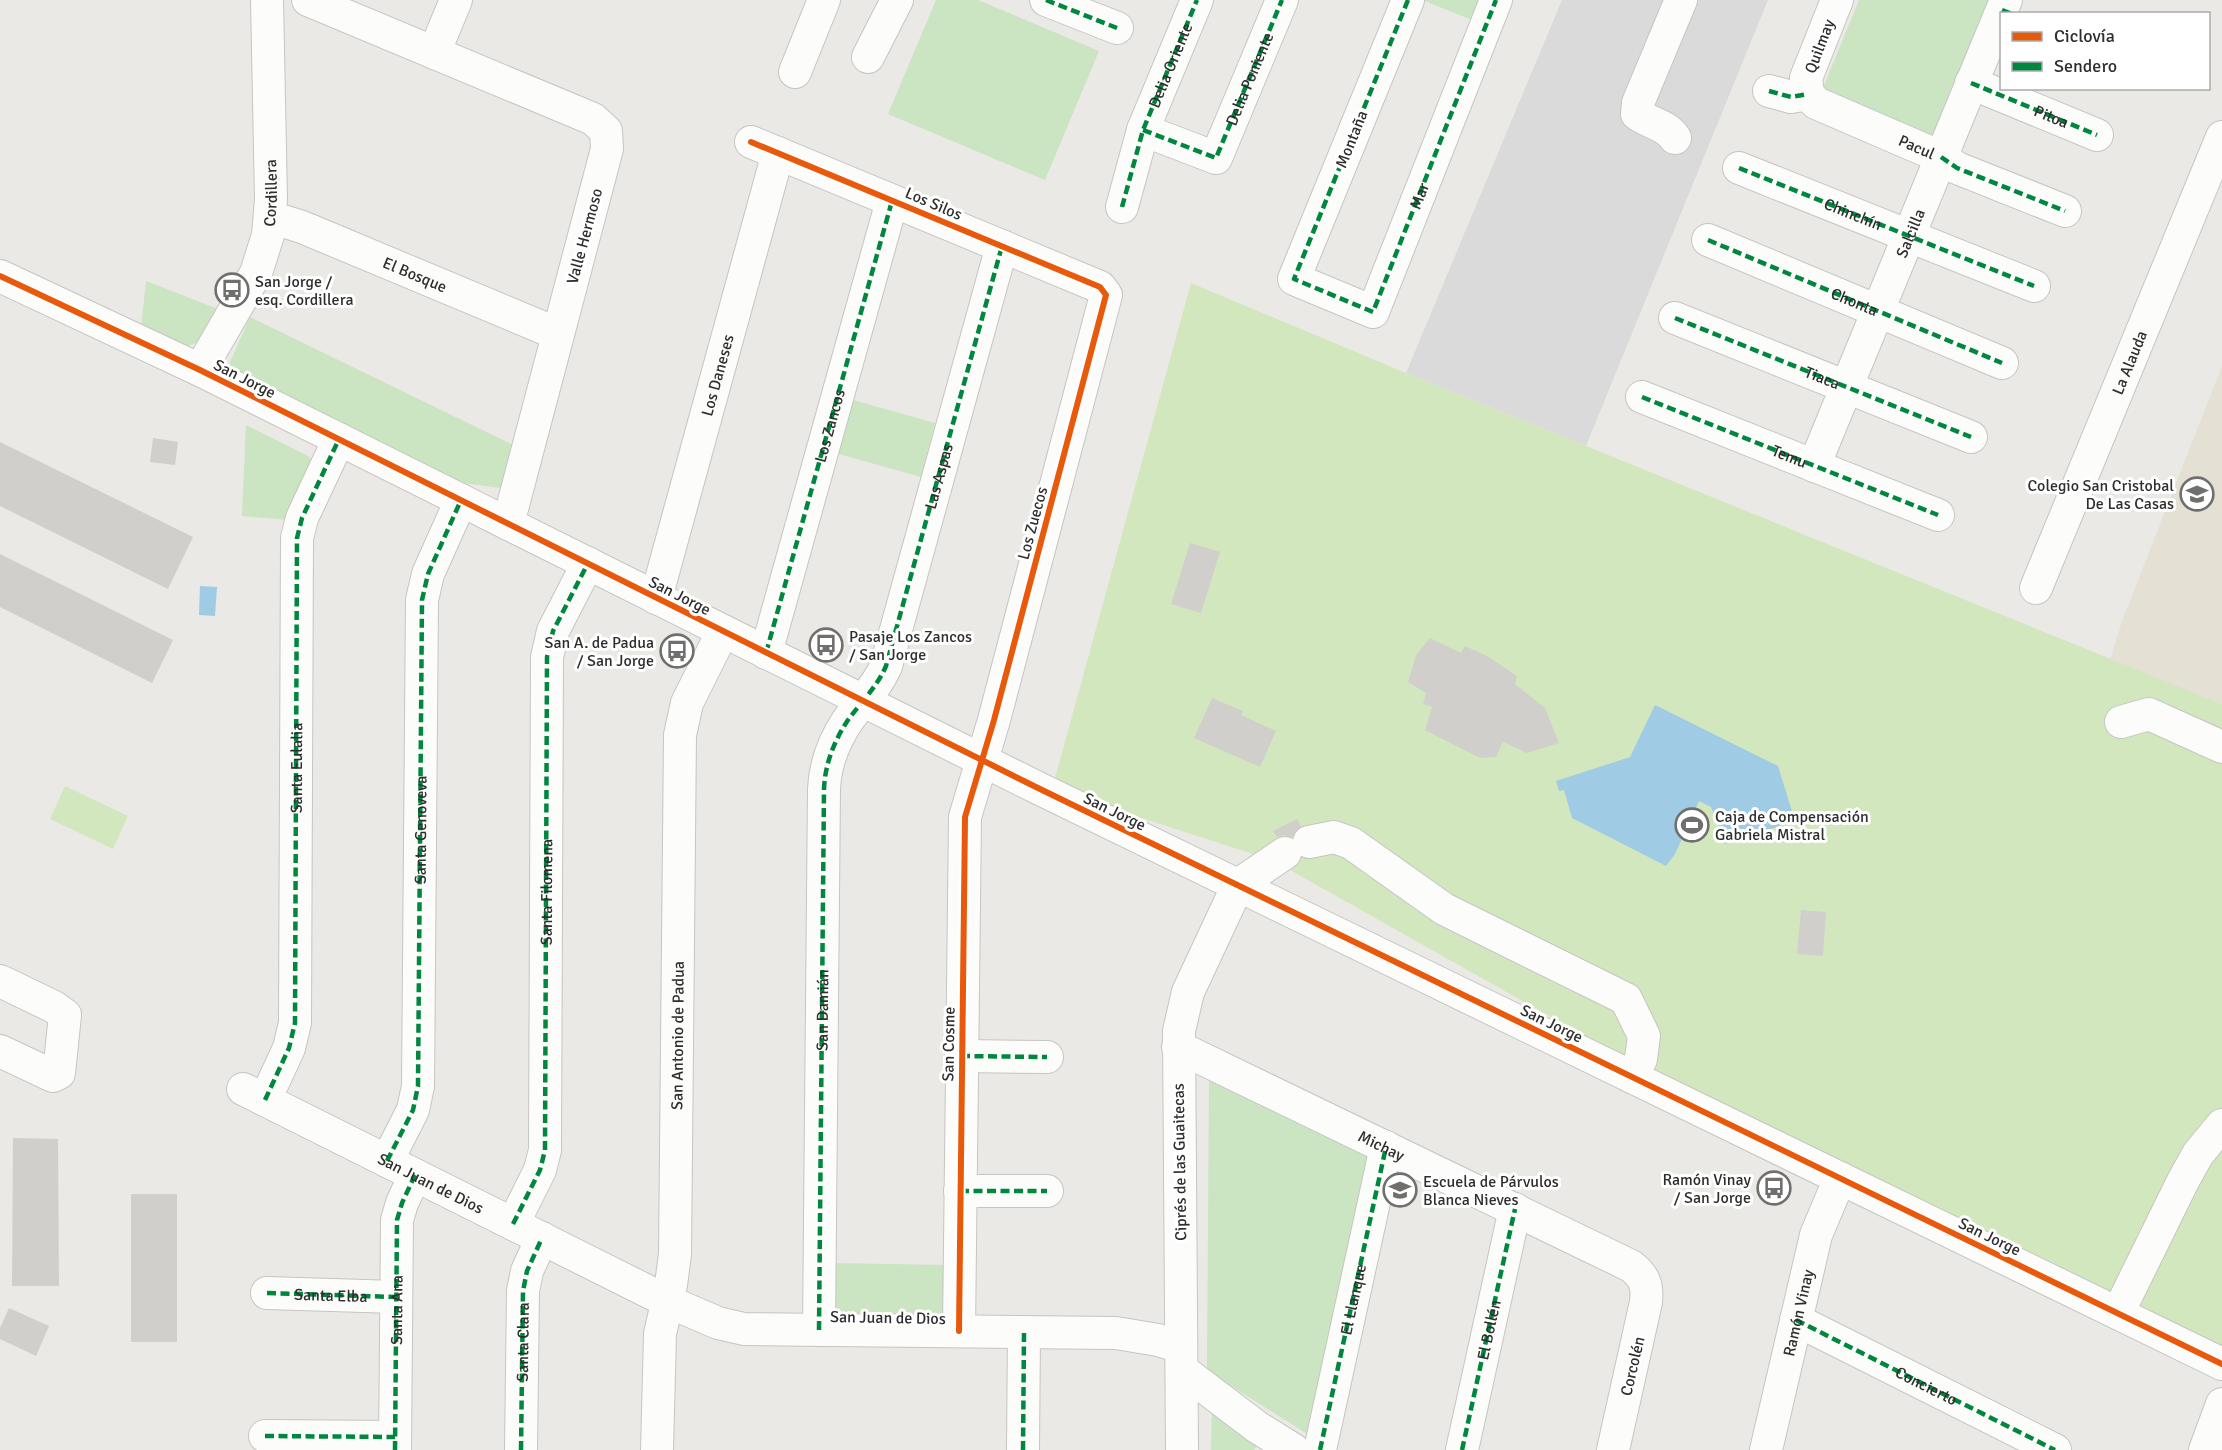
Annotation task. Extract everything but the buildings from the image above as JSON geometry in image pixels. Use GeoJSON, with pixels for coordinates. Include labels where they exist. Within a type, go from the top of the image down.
{"type":"FeatureCollection","features":[{"type":"Feature","properties":{"kind":"street","name":"Cordillera"},"geometry":{"type":"LineString","coordinates":[[200,370],[256,273],[263,254],[270,217],[267,0]]}},
{"type":"Feature","properties":{"kind":"street","name":"Valle Hermoso"},"geometry":{"type":"LineString","coordinates":[[308,0],[593,119],[606,131],[607,149],[508,524]]}},
{"type":"Feature","properties":{"kind":"street"},"geometry":{"type":"LineString","coordinates":[[434,53],[456,0]]}},
{"type":"Feature","properties":{"kind":"street"},"geometry":{"type":"LineString","coordinates":[[795,72],[824,0]]}},
{"type":"Feature","properties":{"kind":"street"},"geometry":{"type":"LineString","coordinates":[[868,57],[897,0]]}},
{"type":"Feature","properties":{"kind":"street"},"geometry":{"type":"LineString","coordinates":[[1047,0],[1117,28]]}},
{"type":"Feature","properties":{"kind":"street","name":"Delia Oriente"},"geometry":{"type":"LineString","coordinates":[[1122,207],[1143,130],[1197,0]]}},
{"type":"Feature","properties":{"kind":"street","name":"Delia Poniente"},"geometry":{"type":"LineString","coordinates":[[1143,130],[1216,158],[1282,0]]}},
{"type":"Feature","properties":{"kind":"street","name":"Montaña"},"geometry":{"type":"LineString","coordinates":[[1294,279],[1408,0]]}},
{"type":"Feature","properties":{"kind":"street","name":"Mar"},"geometry":{"type":"LineString","coordinates":[[1294,279],[1373,312],[1496,0]]}},
{"type":"Feature","properties":{"kind":"street"},"geometry":{"type":"LineString","coordinates":[[1675,138],[1671,130],[1637,114],[1638,103],[1681,0]]}},
{"type":"Feature","properties":{"kind":"street","name":"Quilmay"},"geometry":{"type":"LineString","coordinates":[[1808,93],[1806,78],[1837,0]]}},
{"type":"Feature","properties":{"kind":"street","name":"Salcilla"},"geometry":{"type":"LineString","coordinates":[[1814,466],[1971,83],[2000,21]]}},
{"type":"Feature","properties":{"kind":"street","name":"Pitoa"},"geometry":{"type":"LineString","coordinates":[[1971,83],[2097,135]]}},
{"type":"Feature","properties":{"kind":"street"},"geometry":{"type":"LineString","coordinates":[[1769,91],[1784,96],[1808,93]]}},
{"type":"Feature","properties":{"kind":"street","name":"Pacul"},"geometry":{"type":"LineString","coordinates":[[1808,93],[1816,103],[1941,157],[1957,168],[2065,211]]}},
{"type":"Feature","properties":{"kind":"street","name":"La Alauda"},"geometry":{"type":"LineString","coordinates":[[2036,588],[2222,137]]}},
{"type":"Feature","properties":{"kind":"street","name":"Los Silos"},"geometry":{"type":"LineString","coordinates":[[765,148],[1100,287],[1105,292]]}},
{"type":"Feature","properties":{"kind":"street","name":"Los Daneses"},"geometry":{"type":"LineString","coordinates":[[656,598],[765,148]]}},
{"type":"Feature","properties":{"kind":"street","name":"Chinchín"},"geometry":{"type":"LineString","coordinates":[[1739,168],[2034,286]]}},
{"type":"Feature","properties":{"kind":"street","name":"Los Zancos"},"geometry":{"type":"LineString","coordinates":[[766,653],[892,201]]}},
{"type":"Feature","properties":{"kind":"street","name":"El Bosque"},"geometry":{"type":"LineString","coordinates":[[270,217],[302,227],[558,334]]}},
{"type":"Feature","properties":{"kind":"street","name":"Chonta"},"geometry":{"type":"LineString","coordinates":[[1708,240],[2002,363]]}},
{"type":"Feature","properties":{"kind":"street","name":"Las Aspas"},"geometry":{"type":"LineString","coordinates":[[863,701],[886,666],[1002,246]]}},
{"type":"Feature","properties":{"kind":"street","name":"San Jorge"},"geometry":{"type":"LineString","coordinates":[[0,276],[200,370],[983,760],[2222,1364]]}},
{"type":"Feature","properties":{"kind":"street","name":"Los Zuecos"},"geometry":{"type":"LineString","coordinates":[[983,760],[1105,292]]}},
{"type":"Feature","properties":{"kind":"street","name":"Tiaca"},"geometry":{"type":"LineString","coordinates":[[1675,318],[1971,437]]}},
{"type":"Feature","properties":{"kind":"street","name":"Temu"},"geometry":{"type":"LineString","coordinates":[[1642,397],[1938,515]]}},
{"type":"Feature","properties":{"kind":"street","name":"Santa Eulalia"},"geometry":{"type":"LineString","coordinates":[[254,1095],[289,1048],[296,1010],[297,538],[302,518],[339,440]]}},
{"type":"Feature","properties":{"kind":"street","name":"Santa Genoveva"},"geometry":{"type":"LineString","coordinates":[[387,1161],[413,1110],[418,1086],[423,591],[461,500]]}},
{"type":"Feature","properties":{"kind":"street","name":"Santa Filomena"},"geometry":{"type":"LineString","coordinates":[[513,1224],[540,1170],[544,1150],[547,657],[553,631],[588,563]]}},
{"type":"Feature","properties":{"kind":"street","name":"San Antonio de Padua"},"geometry":{"type":"LineString","coordinates":[[657,1450],[660,1334],[675,1254],[680,735],[687,703],[723,631]]}},
{"type":"Feature","properties":{"kind":"street","name":"San Damián"},"geometry":{"type":"LineString","coordinates":[[819,1330],[824,777],[833,747],[863,701]]}},
{"type":"Feature","properties":{"kind":"street"},"geometry":{"type":"LineString","coordinates":[[2121,722],[2149,714],[2222,747]]}},
{"type":"Feature","properties":{"kind":"street","name":"San Cosme"},"geometry":{"type":"LineString","coordinates":[[959,1331],[963,832],[965,817],[983,760]]}},
{"type":"Feature","properties":{"kind":"street"},"geometry":{"type":"LineString","coordinates":[[1238,885],[1297,847],[1334,837],[1351,843],[1444,909],[1626,999],[1644,1036],[1641,1059],[1632,1077]]}},
{"type":"Feature","properties":{"kind":"street","name":"Ciprés de las Guaitecas"},"geometry":{"type":"LineString","coordinates":[[1182,1450],[1178,1047],[1188,992],[1238,885]]}},
{"type":"Feature","properties":{"kind":"street"},"geometry":{"type":"LineString","coordinates":[[0,981],[54,1007],[65,1015],[59,1073],[53,1076],[0,1051]]}},
{"type":"Feature","properties":{"kind":"street","name":"Michay"},"geometry":{"type":"LineString","coordinates":[[1178,1047],[1631,1266],[1645,1281]]}},
{"type":"Feature","properties":{"kind":"street","name":"San Cosme"},"geometry":{"type":"LineString","coordinates":[[961,1056],[1047,1057]]}},
{"type":"Feature","properties":{"kind":"street","name":"San Juan de Dios"},"geometry":{"type":"LineString","coordinates":[[254,1095],[667,1301],[718,1323],[736,1328],[1116,1333],[1158,1340],[1182,1358],[1257,1427],[1294,1450]]}},
{"type":"Feature","properties":{"kind":"street"},"geometry":{"type":"LineString","coordinates":[[2118,1313],[2183,1181],[2198,1154],[2222,1125]]}},
{"type":"Feature","properties":{"kind":"street","name":"El Llanque"},"geometry":{"type":"LineString","coordinates":[[1320,1450],[1386,1147]]}},
{"type":"Feature","properties":{"kind":"street","name":"Santa Ana"},"geometry":{"type":"LineString","coordinates":[[395,1444],[397,1220],[415,1175]]}},
{"type":"Feature","properties":{"kind":"street","name":"Ramón Vinay"},"geometry":{"type":"LineString","coordinates":[[1766,1450],[1816,1234],[1840,1178]]}},
{"type":"Feature","properties":{"kind":"street"},"geometry":{"type":"LineString","coordinates":[[960,1191],[1047,1191]]}},
{"type":"Feature","properties":{"kind":"street","name":"El Bollén"},"geometry":{"type":"LineString","coordinates":[[1462,1450],[1515,1209]]}},
{"type":"Feature","properties":{"kind":"street","name":"Santa Clara"},"geometry":{"type":"LineString","coordinates":[[521,1450],[523,1291],[530,1262],[542,1238]]}},
{"type":"Feature","properties":{"kind":"street","name":"Corcolén"},"geometry":{"type":"LineString","coordinates":[[1613,1450],[1646,1302],[1645,1281]]}},
{"type":"Feature","properties":{"kind":"street","name":"Santa Elba"},"geometry":{"type":"LineString","coordinates":[[267,1293],[396,1297]]}},
{"type":"Feature","properties":{"kind":"street","name":"Concierto"},"geometry":{"type":"LineString","coordinates":[[1796,1320],[2055,1450]]}},
{"type":"Feature","properties":{"kind":"street"},"geometry":{"type":"LineString","coordinates":[[1023,1450],[1024,1332]]}},
{"type":"Feature","properties":{"kind":"street"},"geometry":{"type":"LineString","coordinates":[[2205,1450],[2222,1404]]}},
{"type":"Feature","properties":{"kind":"street"},"geometry":{"type":"LineString","coordinates":[[265,1436],[395,1444]]}},
{"type":"Feature","properties":{"kind":"shaded area"},"geometry":{"type":"Polygon","coordinates":[[[1562,0],[1768,0],[1586,446],[1406,373],[1562,0]]]}},
{"type":"Feature","properties":{"kind":"shaded area","name":"Colegio San Cristobal De Las Casas"},"geometry":{"type":"Polygon","coordinates":[[[2222,366],[2222,704],[2110,660],[2122,621],[2222,366]]]}},
{"type":"Feature","properties":{"kind":"green space"},"geometry":{"type":"Polygon","coordinates":[[[936,0],[978,0],[1099,51],[1045,180],[888,114],[936,0]]]}},
{"type":"Feature","properties":{"kind":"green space"},"geometry":{"type":"Polygon","coordinates":[[[1422,0],[1483,0],[1475,21],[1422,0]]]}},
{"type":"Feature","properties":{"kind":"green space"},"geometry":{"type":"Polygon","coordinates":[[[1859,0],[1991,0],[1932,136],[1823,88],[1859,0]]]}},
{"type":"Feature","properties":{"kind":"green space"},"geometry":{"type":"Polygon","coordinates":[[[146,281],[218,309],[207,339],[182,348],[141,328],[146,281]]]}},
{"type":"Feature","properties":{"kind":"green space","name":"Caja de Compensación Gabriela Mistral"},"geometry":{"type":"Polygon","coordinates":[[[1191,283],[1406,373],[2222,704],[2222,1345],[1638,1066],[1274,861],[1052,789],[1191,283]]]}},
{"type":"Feature","properties":{"kind":"green space"},"geometry":{"type":"Polygon","coordinates":[[[250,317],[513,445],[501,488],[463,483],[226,371],[250,317]]]}},
{"type":"Feature","properties":{"kind":"green space"},"geometry":{"type":"Polygon","coordinates":[[[846,398],[935,423],[921,477],[832,452],[846,398]]]}},
{"type":"Feature","properties":{"kind":"green space"},"geometry":{"type":"Polygon","coordinates":[[[246,425],[310,457],[311,464],[289,520],[242,516],[246,425]]]}},
{"type":"Feature","properties":{"kind":"green space"},"geometry":{"type":"Polygon","coordinates":[[[65,786],[128,816],[113,849],[50,819],[65,786]]]}},
{"type":"Feature","properties":{"kind":"green space"},"geometry":{"type":"Polygon","coordinates":[[[1209,1079],[1374,1154],[1312,1437],[1207,1371],[1209,1079]]]}},
{"type":"Feature","properties":{"kind":"green space"},"geometry":{"type":"Polygon","coordinates":[[[829,1263],[948,1265],[947,1316],[828,1313],[829,1263]]]}},
{"type":"Feature","properties":{"kind":"green space"},"geometry":{"type":"Polygon","coordinates":[[[1212,1409],[1258,1444],[1254,1450],[1211,1450],[1212,1409]]]}},
{"type":"Feature","properties":{"kind":"water"},"geometry":{"type":"Polygon","coordinates":[[[200,586],[217,587],[215,616],[199,615],[200,586]]]}},
{"type":"Feature","properties":{"kind":"water","name":"Caja de Compensación Gabriela Mistral"},"geometry":{"type":"Polygon","coordinates":[[[1655,705],[1778,766],[1795,821],[1725,844],[1711,807],[1699,801],[1675,854],[1666,866],[1572,818],[1564,790],[1559,791],[1556,781],[1630,757],[1655,705]]]}},
{"type":"Feature","properties":{"kind":"marked path"},"geometry":{"type":"LineString","coordinates":[[1046,0],[1117,28]]}},
{"type":"Feature","properties":{"kind":"marked path"},"geometry":{"type":"LineString","coordinates":[[1122,207],[1143,130],[1197,0]]}},
{"type":"Feature","properties":{"kind":"marked path"},"geometry":{"type":"LineString","coordinates":[[1143,130],[1216,158],[1282,0]]}},
{"type":"Feature","properties":{"kind":"marked path"},"geometry":{"type":"LineString","coordinates":[[1408,0],[1294,279],[1373,312],[1496,0]]}},
{"type":"Feature","properties":{"kind":"marked path"},"geometry":{"type":"LineString","coordinates":[[2002,10],[2007,12]]}},
{"type":"Feature","properties":{"kind":"marked path"},"geometry":{"type":"LineString","coordinates":[[1971,83],[2097,135]]}},
{"type":"Feature","properties":{"kind":"marked path"},"geometry":{"type":"LineString","coordinates":[[1769,91],[1791,97],[1808,94]]}},
{"type":"Feature","properties":{"kind":"marked path"},"geometry":{"type":"LineString","coordinates":[[1941,157],[1957,168],[2065,211]]}},
{"type":"Feature","properties":{"kind":"marked path"},"geometry":{"type":"LineString","coordinates":[[1739,168],[2034,286]]}},
{"type":"Feature","properties":{"kind":"marked path"},"geometry":{"type":"LineString","coordinates":[[766,653],[892,201]]}},
{"type":"Feature","properties":{"kind":"marked path"},"geometry":{"type":"LineString","coordinates":[[1708,240],[2002,363]]}},
{"type":"Feature","properties":{"kind":"marked path"},"geometry":{"type":"LineString","coordinates":[[819,1330],[826,771],[831,753],[843,728],[873,688],[886,666],[1002,246]]}},
{"type":"Feature","properties":{"kind":"marked path"},"geometry":{"type":"LineString","coordinates":[[1675,318],[1971,437]]}},
{"type":"Feature","properties":{"kind":"marked path"},"geometry":{"type":"LineString","coordinates":[[1642,397],[1938,515]]}},
{"type":"Feature","properties":{"kind":"marked path"},"geometry":{"type":"LineString","coordinates":[[265,1100],[289,1048],[295,1023],[297,538],[302,518],[339,439]]}},
{"type":"Feature","properties":{"kind":"marked path"},"geometry":{"type":"LineString","coordinates":[[387,1161],[413,1110],[418,1086],[422,600],[428,574],[461,500]]}},
{"type":"Feature","properties":{"kind":"marked path"},"geometry":{"type":"LineString","coordinates":[[513,1224],[540,1170],[545,1150],[547,657],[553,631],[588,563]]}},
{"type":"Feature","properties":{"kind":"marked path"},"geometry":{"type":"LineString","coordinates":[[961,1056],[1047,1057]]}},
{"type":"Feature","properties":{"kind":"marked path"},"geometry":{"type":"LineString","coordinates":[[1320,1450],[1386,1147]]}},
{"type":"Feature","properties":{"kind":"marked path"},"geometry":{"type":"LineString","coordinates":[[395,1450],[397,1220],[415,1175]]}},
{"type":"Feature","properties":{"kind":"marked path"},"geometry":{"type":"LineString","coordinates":[[960,1191],[1047,1191]]}},
{"type":"Feature","properties":{"kind":"marked path"},"geometry":{"type":"LineString","coordinates":[[1462,1450],[1515,1209]]}},
{"type":"Feature","properties":{"kind":"marked path"},"geometry":{"type":"LineString","coordinates":[[521,1450],[523,1291],[527,1271],[542,1238]]}},
{"type":"Feature","properties":{"kind":"marked path"},"geometry":{"type":"LineString","coordinates":[[267,1293],[396,1297]]}},
{"type":"Feature","properties":{"kind":"marked path"},"geometry":{"type":"LineString","coordinates":[[1796,1320],[2055,1450]]}},
{"type":"Feature","properties":{"kind":"marked path"},"geometry":{"type":"LineString","coordinates":[[1023,1450],[1024,1332]]}},
{"type":"Feature","properties":{"kind":"marked path"},"geometry":{"type":"LineString","coordinates":[[265,1436],[395,1437]]}},
{"type":"Feature","properties":{"kind":"cycle path"},"geometry":{"type":"LineString","coordinates":[[751,142],[1100,287],[1106,295],[994,720],[965,817],[959,1331]]}},
{"type":"Feature","properties":{"kind":"cycle path"},"geometry":{"type":"LineString","coordinates":[[0,276],[200,370],[1038,788],[2222,1364]]}},
{"type":"Feature","properties":{"kind":"place","name":"San Jorge / esq. Cordillera"},"geometry":{"type":"Point","coordinates":[232,290]}},
{"type":"Feature","properties":{"kind":"place","name":"Colegio San Cristobal De Las Casas"},"geometry":{"type":"Point","coordinates":[2197,494]}},
{"type":"Feature","properties":{"kind":"place","name":"Pasaje Los Zancos / San Jorge"},"geometry":{"type":"Point","coordinates":[826,645]}},
{"type":"Feature","properties":{"kind":"place","name":"San A. de Padua / San Jorge"},"geometry":{"type":"Point","coordinates":[677,651]}},
{"type":"Feature","properties":{"kind":"place","name":"Caja de Compensación Gabriela Mistral"},"geometry":{"type":"Point","coordinates":[1692,825]}},
{"type":"Feature","properties":{"kind":"place","name":"Ramón Vinay / San Jorge"},"geometry":{"type":"Point","coordinates":[1774,1188]}},
{"type":"Feature","properties":{"kind":"place","name":"Escuela de Párvulos Blanca Nieves"},"geometry":{"type":"Point","coordinates":[1400,1190]}}]}
